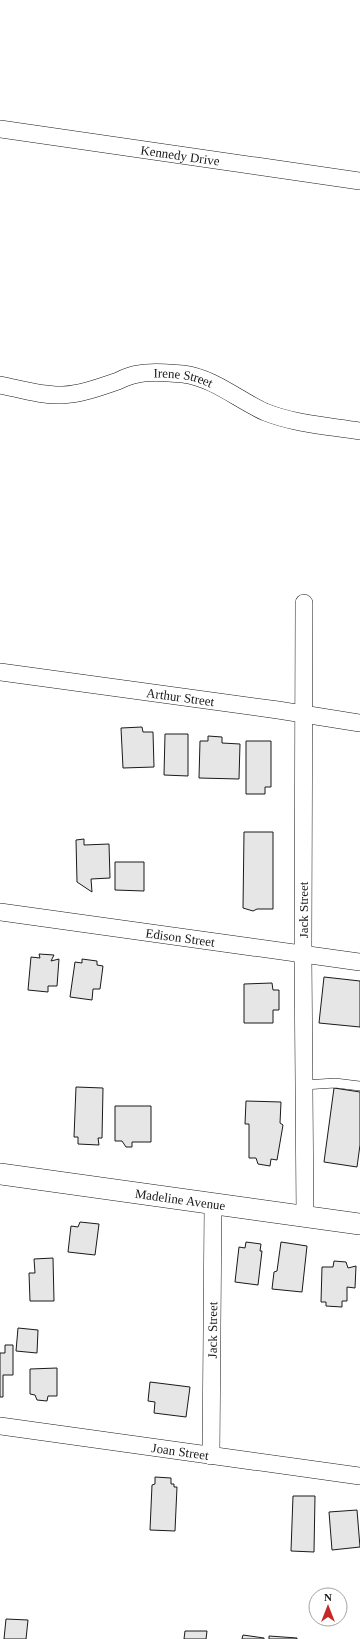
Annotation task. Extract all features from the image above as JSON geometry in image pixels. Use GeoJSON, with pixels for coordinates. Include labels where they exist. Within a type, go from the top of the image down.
{"type":"FeatureCollection","features":[{"type":"Feature","properties":{"kind":"street","name":"Kennedy Drive"},"geometry":{"type":"LineString","coordinates":[[0,128],[360,180]]}},
{"type":"Feature","properties":{"kind":"street","name":"Irene Street"},"geometry":{"type":"LineString","coordinates":[[0,385],[40,394],[64,395],[88,391],[137,374],[156,372],[183,374],[195,376],[213,383],[265,411],[287,420],[325,427],[360,431]]}},
{"type":"Feature","properties":{"kind":"street","name":"Jack Street"},"geometry":{"type":"LineString","coordinates":[[304,603],[303,954],[305,1217]]}},
{"type":"Feature","properties":{"kind":"street","name":"Arthur Street"},"geometry":{"type":"LineString","coordinates":[[0,672],[360,723]]}},
{"type":"Feature","properties":{"kind":"street","name":"Edison Street"},"geometry":{"type":"LineString","coordinates":[[0,912],[360,962]]}},
{"type":"Feature","properties":{"kind":"street","name":"Madeline Avenue"},"geometry":{"type":"LineString","coordinates":[[0,1174],[360,1224]]}},
{"type":"Feature","properties":{"kind":"street","name":"Jack Street"},"geometry":{"type":"LineString","coordinates":[[211,1456],[213,1204]]}},
{"type":"Feature","properties":{"kind":"street","name":"Joan Street"},"geometry":{"type":"LineString","coordinates":[[0,1426],[360,1476]]}},
{"type":"Feature","properties":{"kind":"lane"},"geometry":{"type":"LineString","coordinates":[[304,1085],[335,1083],[360,1086]]}},
{"type":"Feature","properties":{"kind":"building"},"geometry":{"type":"Polygon","coordinates":[[[142,727],[143,732],[153,732],[154,767],[123,768],[121,728],[142,727]]]}},
{"type":"Feature","properties":{"kind":"building"},"geometry":{"type":"Polygon","coordinates":[[[165,734],[188,734],[188,776],[164,775],[165,734]]]}},
{"type":"Feature","properties":{"kind":"building"},"geometry":{"type":"Polygon","coordinates":[[[208,736],[222,737],[222,743],[240,744],[239,779],[199,778],[200,741],[208,741],[208,736]]]}},
{"type":"Feature","properties":{"kind":"building"},"geometry":{"type":"Polygon","coordinates":[[[246,741],[271,741],[271,787],[265,787],[265,794],[246,794],[246,741]]]}},
{"type":"Feature","properties":{"kind":"building"},"geometry":{"type":"Polygon","coordinates":[[[244,832],[273,832],[273,909],[257,909],[253,911],[243,908],[244,832]]]}},
{"type":"Feature","properties":{"kind":"building"},"geometry":{"type":"Polygon","coordinates":[[[84,839],[84,845],[109,844],[110,878],[91,879],[92,892],[77,882],[76,840],[84,839]]]}},
{"type":"Feature","properties":{"kind":"building"},"geometry":{"type":"Polygon","coordinates":[[[115,862],[144,862],[144,891],[115,890],[115,862]]]}},
{"type":"Feature","properties":{"kind":"building"},"geometry":{"type":"Polygon","coordinates":[[[39,954],[54,955],[51,961],[59,959],[57,986],[48,986],[48,992],[28,990],[31,957],[40,958],[39,954]]]}},
{"type":"Feature","properties":{"kind":"building"},"geometry":{"type":"Polygon","coordinates":[[[82,959],[97,961],[97,965],[103,966],[100,989],[93,989],[92,1000],[70,997],[75,962],[82,963],[82,959]]]}},
{"type":"Feature","properties":{"kind":"building"},"geometry":{"type":"Polygon","coordinates":[[[324,977],[360,981],[360,1027],[319,1023],[324,977]]]}},
{"type":"Feature","properties":{"kind":"building"},"geometry":{"type":"Polygon","coordinates":[[[272,983],[273,990],[279,990],[279,1010],[273,1010],[273,1023],[244,1023],[244,984],[272,983]]]}},
{"type":"Feature","properties":{"kind":"building"},"geometry":{"type":"Polygon","coordinates":[[[76,1087],[103,1088],[102,1138],[98,1138],[99,1145],[78,1144],[78,1137],[74,1137],[76,1087]]]}},
{"type":"Feature","properties":{"kind":"building"},"geometry":{"type":"Polygon","coordinates":[[[334,1088],[360,1092],[360,1145],[357,1167],[324,1162],[334,1088]]]}},
{"type":"Feature","properties":{"kind":"building"},"geometry":{"type":"Polygon","coordinates":[[[246,1101],[281,1102],[280,1123],[283,1125],[277,1160],[271,1159],[270,1166],[258,1164],[256,1158],[249,1158],[249,1124],[245,1124],[246,1101]]]}},
{"type":"Feature","properties":{"kind":"building"},"geometry":{"type":"Polygon","coordinates":[[[115,1106],[151,1106],[151,1142],[132,1142],[132,1147],[126,1147],[122,1141],[115,1141],[115,1106]]]}},
{"type":"Feature","properties":{"kind":"building"},"geometry":{"type":"Polygon","coordinates":[[[80,1222],[99,1224],[95,1255],[68,1252],[71,1226],[78,1227],[80,1222]]]}},
{"type":"Feature","properties":{"kind":"building"},"geometry":{"type":"Polygon","coordinates":[[[246,1242],[261,1244],[260,1251],[262,1251],[258,1285],[235,1282],[239,1247],[245,1248],[246,1242]]]}},
{"type":"Feature","properties":{"kind":"building"},"geometry":{"type":"Polygon","coordinates":[[[281,1242],[307,1246],[302,1292],[272,1289],[274,1272],[277,1271],[281,1242]]]}},
{"type":"Feature","properties":{"kind":"building"},"geometry":{"type":"Polygon","coordinates":[[[53,1258],[54,1301],[30,1301],[29,1273],[35,1273],[34,1259],[53,1258]]]}},
{"type":"Feature","properties":{"kind":"building"},"geometry":{"type":"Polygon","coordinates":[[[334,1261],[346,1262],[348,1268],[356,1266],[355,1288],[347,1287],[347,1301],[342,1301],[342,1307],[326,1306],[326,1302],[321,1302],[322,1267],[333,1267],[334,1261]]]}},
{"type":"Feature","properties":{"kind":"building"},"geometry":{"type":"Polygon","coordinates":[[[18,1328],[38,1330],[37,1353],[16,1351],[18,1328]]]}},
{"type":"Feature","properties":{"kind":"building"},"geometry":{"type":"Polygon","coordinates":[[[5,1345],[13,1345],[13,1375],[3,1375],[3,1397],[0,1397],[0,1353],[5,1353],[5,1345]]]}},
{"type":"Feature","properties":{"kind":"building"},"geometry":{"type":"Polygon","coordinates":[[[57,1368],[57,1396],[48,1396],[47,1401],[37,1400],[35,1395],[30,1394],[30,1369],[57,1368]]]}},
{"type":"Feature","properties":{"kind":"building"},"geometry":{"type":"Polygon","coordinates":[[[150,1382],[190,1387],[186,1417],[154,1413],[155,1402],[148,1401],[150,1382]]]}},
{"type":"Feature","properties":{"kind":"building"},"geometry":{"type":"Polygon","coordinates":[[[155,1477],[171,1478],[171,1484],[174,1484],[174,1487],[177,1487],[175,1531],[150,1530],[152,1485],[155,1484],[155,1477]]]}},
{"type":"Feature","properties":{"kind":"building"},"geometry":{"type":"Polygon","coordinates":[[[293,1496],[315,1496],[314,1552],[291,1551],[293,1496]]]}},
{"type":"Feature","properties":{"kind":"building"},"geometry":{"type":"Polygon","coordinates":[[[357,1510],[360,1547],[332,1550],[329,1512],[357,1510]]]}},
{"type":"Feature","properties":{"kind":"building"},"geometry":{"type":"Polygon","coordinates":[[[6,1619],[28,1620],[26,1639],[4,1639],[6,1619]]]}},
{"type":"Feature","properties":{"kind":"building"},"geometry":{"type":"Polygon","coordinates":[[[185,1631],[207,1631],[206,1639],[184,1639],[185,1631]]]}},
{"type":"Feature","properties":{"kind":"building"},"geometry":{"type":"Polygon","coordinates":[[[243,1635],[264,1638],[264,1639],[242,1639],[243,1635]]]}},
{"type":"Feature","properties":{"kind":"building"},"geometry":{"type":"Polygon","coordinates":[[[269,1636],[297,1638],[297,1639],[269,1639],[269,1636]]]}}]}
